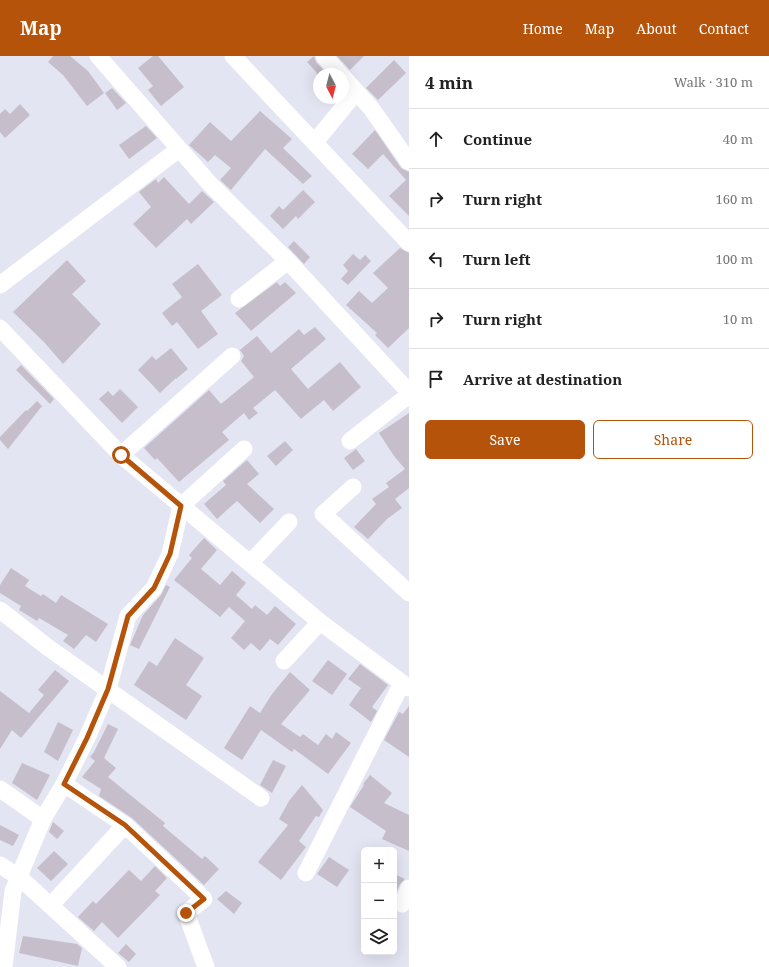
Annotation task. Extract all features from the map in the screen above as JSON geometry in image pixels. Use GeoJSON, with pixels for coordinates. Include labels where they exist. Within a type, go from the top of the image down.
{"type":"FeatureCollection","features":[{"type":"Feature","properties":{"kind":"street"},"geometry":{"type":"LineString","coordinates":[[98,56],[210,184],[288,260],[409,393],[350,441]]}},
{"type":"Feature","properties":{"kind":"street"},"geometry":{"type":"LineString","coordinates":[[233,56],[409,243]]}},
{"type":"Feature","properties":{"kind":"street"},"geometry":{"type":"LineString","coordinates":[[324,56],[335,68]]}},
{"type":"Feature","properties":{"kind":"street"},"geometry":{"type":"LineString","coordinates":[[349,84],[371,108],[409,162]]}},
{"type":"Feature","properties":{"kind":"street"},"geometry":{"type":"LineString","coordinates":[[315,142],[356,92]]}},
{"type":"Feature","properties":{"kind":"street"},"geometry":{"type":"LineString","coordinates":[[0,285],[179,149]]}},
{"type":"Feature","properties":{"kind":"street"},"geometry":{"type":"LineString","coordinates":[[240,299],[288,260]]}},
{"type":"Feature","properties":{"kind":"street"},"geometry":{"type":"LineString","coordinates":[[0,328],[121,455],[320,622],[405,685],[306,873]]}},
{"type":"Feature","properties":{"kind":"street"},"geometry":{"type":"LineString","coordinates":[[121,455],[232,356]]}},
{"type":"Feature","properties":{"kind":"street"},"geometry":{"type":"LineString","coordinates":[[4,967],[13,891],[43,819],[64,784],[87,738],[108,689],[128,616],[154,588],[164,568],[170,554],[181,506],[244,449]]}},
{"type":"Feature","properties":{"kind":"street"},"geometry":{"type":"LineString","coordinates":[[353,487],[323,514],[409,593]]}},
{"type":"Feature","properties":{"kind":"street"},"geometry":{"type":"LineString","coordinates":[[250,563],[289,522]]}},
{"type":"Feature","properties":{"kind":"street"},"geometry":{"type":"LineString","coordinates":[[0,610],[46,646],[261,798]]}},
{"type":"Feature","properties":{"kind":"street"},"geometry":{"type":"LineString","coordinates":[[284,661],[320,622]]}},
{"type":"Feature","properties":{"kind":"street"},"geometry":{"type":"LineString","coordinates":[[64,784],[125,825],[204,899],[186,913],[206,967]]}},
{"type":"Feature","properties":{"kind":"street"},"geometry":{"type":"LineString","coordinates":[[0,789],[43,819]]}},
{"type":"Feature","properties":{"kind":"street"},"geometry":{"type":"LineString","coordinates":[[51,905],[125,825]]}},
{"type":"Feature","properties":{"kind":"street"},"geometry":{"type":"LineString","coordinates":[[0,865],[19,877],[118,967]]}},
{"type":"Feature","properties":{"kind":"street"},"geometry":{"type":"LineString","coordinates":[[402,904],[409,888]]}},
{"type":"Feature","properties":{"kind":"building"},"geometry":{"type":"Polygon","coordinates":[[[53,56],[70,56],[88,71],[104,93],[87,106],[63,75],[48,62],[53,56]]]}},
{"type":"Feature","properties":{"kind":"building"},"geometry":{"type":"Polygon","coordinates":[[[153,56],[158,56],[184,87],[161,106],[148,90],[153,86],[138,68],[153,56]]]}},
{"type":"Feature","properties":{"kind":"building"},"geometry":{"type":"Polygon","coordinates":[[[314,56],[316,62],[322,68],[313,69],[307,62],[314,56]]]}},
{"type":"Feature","properties":{"kind":"building"},"geometry":{"type":"Polygon","coordinates":[[[337,56],[364,56],[350,70],[337,56]]]}},
{"type":"Feature","properties":{"kind":"building"},"geometry":{"type":"Polygon","coordinates":[[[394,60],[406,73],[378,100],[366,88],[394,60]]]}},
{"type":"Feature","properties":{"kind":"building"},"geometry":{"type":"Polygon","coordinates":[[[112,88],[126,103],[117,110],[105,93],[112,88]]]}},
{"type":"Feature","properties":{"kind":"building"},"geometry":{"type":"Polygon","coordinates":[[[20,104],[30,115],[5,138],[0,132],[0,114],[5,109],[10,114],[20,104]]]}},
{"type":"Feature","properties":{"kind":"building"},"geometry":{"type":"Polygon","coordinates":[[[260,111],[292,139],[283,148],[312,176],[303,184],[265,149],[231,190],[220,180],[231,168],[215,155],[208,162],[189,145],[210,122],[231,141],[260,111]]]}},
{"type":"Feature","properties":{"kind":"building"},"geometry":{"type":"Polygon","coordinates":[[[146,126],[157,138],[129,159],[119,145],[146,126]]]}},
{"type":"Feature","properties":{"kind":"building"},"geometry":{"type":"Polygon","coordinates":[[[375,130],[401,168],[409,172],[409,216],[389,196],[406,180],[383,154],[368,169],[352,154],[375,130]]]}},
{"type":"Feature","properties":{"kind":"building"},"geometry":{"type":"Polygon","coordinates":[[[164,177],[189,204],[202,191],[214,202],[191,224],[187,219],[156,248],[133,224],[151,207],[139,192],[156,179],[158,183],[164,177]]]}},
{"type":"Feature","properties":{"kind":"building"},"geometry":{"type":"Polygon","coordinates":[[[303,190],[315,202],[298,219],[296,216],[283,229],[270,216],[279,206],[283,210],[303,190]]]}},
{"type":"Feature","properties":{"kind":"building"},"geometry":{"type":"Polygon","coordinates":[[[294,241],[310,257],[304,264],[288,247],[294,241]]]}},
{"type":"Feature","properties":{"kind":"building"},"geometry":{"type":"Polygon","coordinates":[[[400,248],[409,253],[409,328],[388,348],[375,335],[377,333],[346,305],[359,291],[372,303],[388,288],[373,273],[400,248]]]}},
{"type":"Feature","properties":{"kind":"building"},"geometry":{"type":"Polygon","coordinates":[[[353,254],[360,260],[365,255],[371,261],[348,285],[341,279],[348,271],[343,265],[353,254]]]}},
{"type":"Feature","properties":{"kind":"building"},"geometry":{"type":"Polygon","coordinates":[[[67,260],[86,281],[72,294],[101,324],[63,364],[44,342],[13,312],[67,260]]]}},
{"type":"Feature","properties":{"kind":"building"},"geometry":{"type":"Polygon","coordinates":[[[198,264],[222,295],[201,311],[218,334],[198,349],[177,322],[172,326],[162,313],[182,297],[172,284],[198,264]]]}},
{"type":"Feature","properties":{"kind":"building"},"geometry":{"type":"Polygon","coordinates":[[[277,282],[280,286],[285,282],[296,293],[251,331],[235,313],[277,282]]]}},
{"type":"Feature","properties":{"kind":"building"},"geometry":{"type":"Polygon","coordinates":[[[315,327],[326,339],[291,369],[308,389],[340,362],[361,387],[333,411],[324,400],[301,419],[275,390],[253,408],[258,413],[249,420],[244,413],[222,432],[229,440],[179,482],[157,458],[155,460],[144,448],[209,390],[221,404],[254,377],[241,361],[244,356],[240,350],[257,336],[271,353],[299,329],[304,335],[315,327]]]}},
{"type":"Feature","properties":{"kind":"building"},"geometry":{"type":"Polygon","coordinates":[[[171,348],[188,369],[160,393],[138,370],[152,356],[156,360],[171,348]]]}},
{"type":"Feature","properties":{"kind":"building"},"geometry":{"type":"Polygon","coordinates":[[[21,365],[54,399],[50,404],[16,370],[21,365]]]}},
{"type":"Feature","properties":{"kind":"building"},"geometry":{"type":"Polygon","coordinates":[[[120,389],[138,407],[122,423],[99,399],[108,391],[113,396],[120,389]]]}},
{"type":"Feature","properties":{"kind":"building"},"geometry":{"type":"Polygon","coordinates":[[[37,401],[42,406],[8,449],[0,440],[0,437],[26,410],[27,411],[37,401]]]}},
{"type":"Feature","properties":{"kind":"building"},"geometry":{"type":"Polygon","coordinates":[[[409,413],[409,488],[395,499],[402,508],[387,519],[368,539],[354,527],[376,504],[372,499],[389,487],[386,483],[405,469],[394,456],[379,433],[409,413]]]}},
{"type":"Feature","properties":{"kind":"building"},"geometry":{"type":"Polygon","coordinates":[[[285,441],[293,450],[276,466],[267,456],[285,441]]]}},
{"type":"Feature","properties":{"kind":"building"},"geometry":{"type":"Polygon","coordinates":[[[356,449],[365,461],[353,470],[344,458],[356,449]]]}},
{"type":"Feature","properties":{"kind":"building"},"geometry":{"type":"Polygon","coordinates":[[[247,460],[259,474],[247,484],[274,509],[260,523],[237,501],[217,519],[204,504],[226,485],[223,481],[247,460]]]}},
{"type":"Feature","properties":{"kind":"building"},"geometry":{"type":"Polygon","coordinates":[[[204,538],[217,550],[201,569],[220,585],[232,571],[246,583],[236,595],[252,609],[255,605],[267,615],[275,606],[296,624],[278,645],[270,639],[260,651],[251,643],[244,650],[231,638],[245,621],[229,607],[220,617],[174,580],[192,558],[189,555],[204,538]]]}},
{"type":"Feature","properties":{"kind":"building"},"geometry":{"type":"Polygon","coordinates":[[[11,568],[29,580],[25,586],[41,596],[43,594],[56,603],[61,595],[108,624],[96,642],[86,635],[74,649],[63,641],[68,635],[39,618],[37,621],[19,610],[21,606],[0,593],[0,585],[11,568]]]}},
{"type":"Feature","properties":{"kind":"building"},"geometry":{"type":"Polygon","coordinates":[[[166,585],[170,587],[139,649],[130,645],[143,615],[161,595],[166,585]]]}},
{"type":"Feature","properties":{"kind":"building"},"geometry":{"type":"Polygon","coordinates":[[[175,638],[204,658],[186,685],[202,696],[186,720],[134,685],[149,661],[157,666],[175,638]]]}},
{"type":"Feature","properties":{"kind":"building"},"geometry":{"type":"Polygon","coordinates":[[[328,660],[347,674],[332,695],[312,681],[328,660]]]}},
{"type":"Feature","properties":{"kind":"building"},"geometry":{"type":"Polygon","coordinates":[[[360,664],[388,685],[372,707],[377,711],[371,722],[349,705],[361,688],[348,679],[360,664]]]}},
{"type":"Feature","properties":{"kind":"building"},"geometry":{"type":"Polygon","coordinates":[[[55,670],[69,681],[21,738],[12,730],[0,749],[0,691],[29,713],[44,695],[38,690],[55,670]]]}},
{"type":"Feature","properties":{"kind":"building"},"geometry":{"type":"Polygon","coordinates":[[[290,672],[310,690],[281,724],[300,737],[303,734],[318,745],[326,734],[332,739],[336,732],[351,743],[328,774],[294,749],[292,752],[261,730],[242,760],[224,748],[250,706],[260,713],[272,694],[290,672]]]}},
{"type":"Feature","properties":{"kind":"building"},"geometry":{"type":"Polygon","coordinates":[[[409,706],[409,757],[384,740],[399,712],[403,714],[409,706]]]}},
{"type":"Feature","properties":{"kind":"building"},"geometry":{"type":"Polygon","coordinates":[[[58,722],[73,730],[58,761],[44,752],[58,722]]]}},
{"type":"Feature","properties":{"kind":"building"},"geometry":{"type":"Polygon","coordinates":[[[108,724],[118,729],[104,758],[116,768],[108,777],[165,823],[163,826],[202,859],[205,856],[219,869],[204,885],[132,818],[99,796],[101,789],[82,777],[95,761],[90,757],[108,724]]]}},
{"type":"Feature","properties":{"kind":"building"},"geometry":{"type":"Polygon","coordinates":[[[273,760],[286,766],[272,793],[260,785],[273,760]]]}},
{"type":"Feature","properties":{"kind":"building"},"geometry":{"type":"Polygon","coordinates":[[[22,763],[50,775],[37,800],[12,783],[22,763]]]}},
{"type":"Feature","properties":{"kind":"building"},"geometry":{"type":"Polygon","coordinates":[[[370,775],[392,793],[384,803],[409,815],[409,851],[382,839],[386,831],[350,807],[370,775]]]}},
{"type":"Feature","properties":{"kind":"building"},"geometry":{"type":"Polygon","coordinates":[[[302,785],[323,810],[319,817],[316,816],[299,841],[306,847],[281,880],[258,862],[288,825],[279,819],[289,801],[302,785]]]}},
{"type":"Feature","properties":{"kind":"building"},"geometry":{"type":"Polygon","coordinates":[[[53,822],[64,831],[57,839],[49,832],[53,822]]]}},
{"type":"Feature","properties":{"kind":"building"},"geometry":{"type":"Polygon","coordinates":[[[0,825],[19,835],[13,846],[0,840],[0,825]]]}},
{"type":"Feature","properties":{"kind":"building"},"geometry":{"type":"Polygon","coordinates":[[[54,851],[68,864],[51,881],[37,868],[54,851]]]}},
{"type":"Feature","properties":{"kind":"building"},"geometry":{"type":"Polygon","coordinates":[[[329,857],[349,870],[337,887],[317,874],[329,857]]]}},
{"type":"Feature","properties":{"kind":"building"},"geometry":{"type":"Polygon","coordinates":[[[155,866],[167,878],[155,891],[160,895],[118,938],[102,922],[94,931],[78,917],[93,901],[96,904],[129,870],[141,881],[155,866]]]}},
{"type":"Feature","properties":{"kind":"building"},"geometry":{"type":"Polygon","coordinates":[[[397,875],[405,879],[400,884],[397,890],[397,875]]]}},
{"type":"Feature","properties":{"kind":"building"},"geometry":{"type":"Polygon","coordinates":[[[226,891],[242,903],[234,914],[217,899],[226,891]]]}},
{"type":"Feature","properties":{"kind":"building"},"geometry":{"type":"Polygon","coordinates":[[[23,936],[77,944],[82,948],[78,966],[19,953],[23,936]]]}},
{"type":"Feature","properties":{"kind":"building"},"geometry":{"type":"Polygon","coordinates":[[[126,944],[136,954],[129,962],[118,953],[126,944]]]}},
{"type":"Feature","properties":{"kind":"route"},"geometry":{"type":"LineString","coordinates":[[121,455],[181,506],[170,554],[154,588],[128,616],[108,689],[87,738],[64,784],[125,825],[204,899],[186,913]]}}]}
